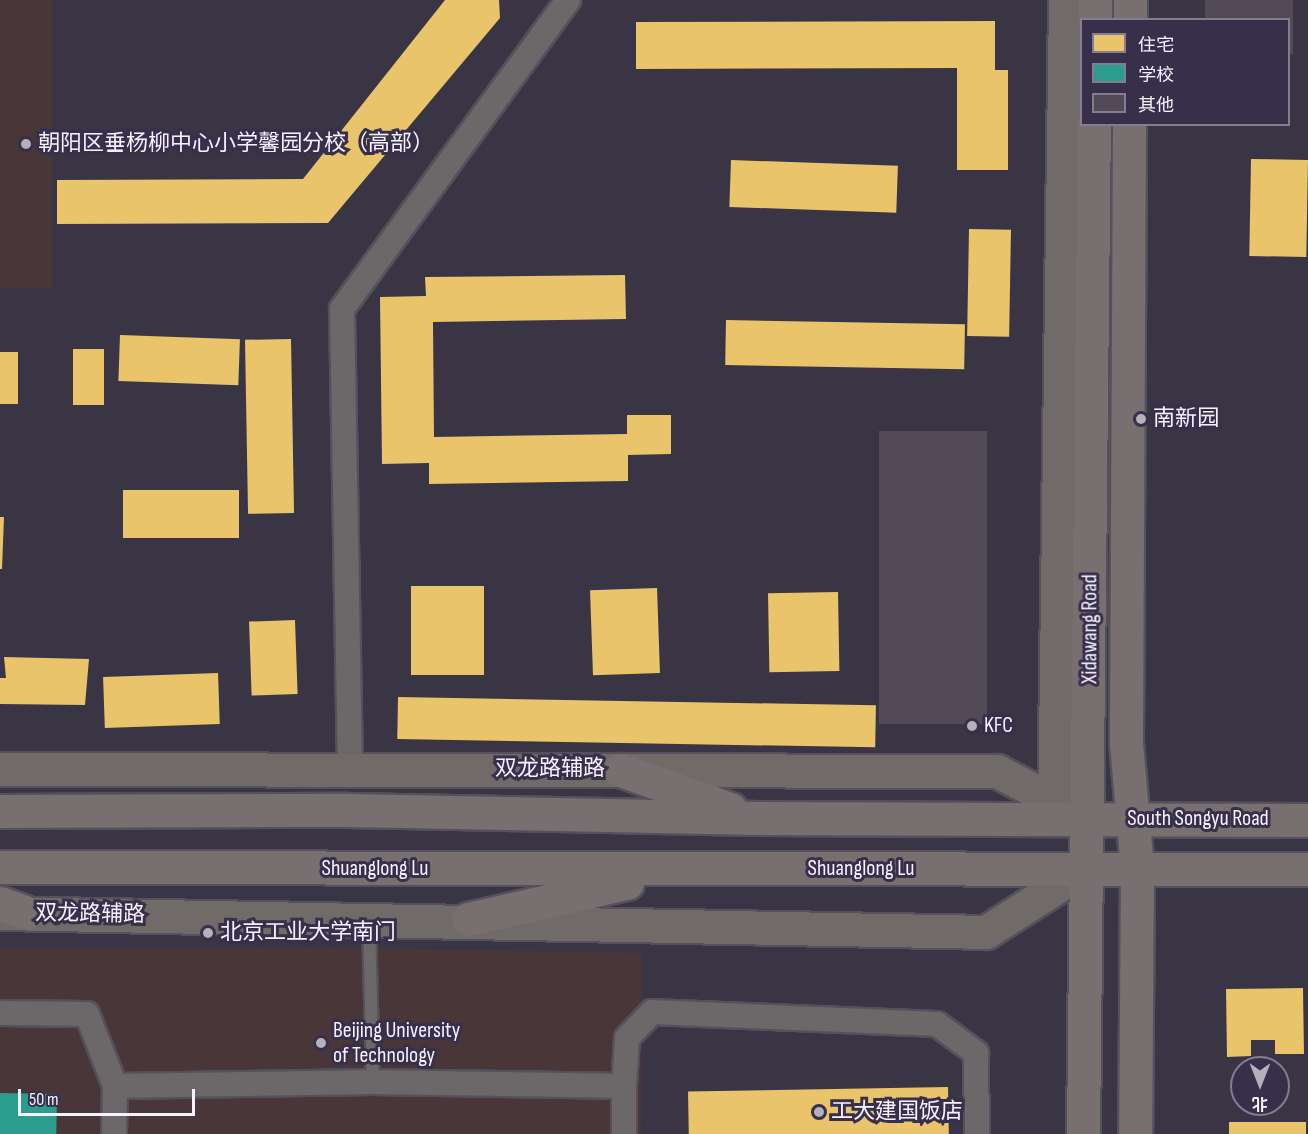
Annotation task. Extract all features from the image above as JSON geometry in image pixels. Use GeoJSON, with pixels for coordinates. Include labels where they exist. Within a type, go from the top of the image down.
{"type":"FeatureCollection","features":[{"type":"Feature","properties":{"kind":"main road"},"geometry":{"type":"LineString","coordinates":[[1055,810],[1065,0]]}},
{"type":"Feature","properties":{"kind":"main road"},"geometry":{"type":"LineString","coordinates":[[1095,0],[1095,18]]}},
{"type":"Feature","properties":{"kind":"main road"},"geometry":{"type":"LineString","coordinates":[[1130,0],[1130,18]]}},
{"type":"Feature","properties":{"kind":"main road","name":"Xidawang Road"},"geometry":{"type":"LineString","coordinates":[[1083,1134],[1086,868],[1089,819],[1094,126]]}},
{"type":"Feature","properties":{"kind":"main road","name":"Xidawang Road"},"geometry":{"type":"LineString","coordinates":[[1129,126],[1126,743],[1137,869]]}},
{"type":"Feature","properties":{"kind":"main road","name":"双龙路辅路"},"geometry":{"type":"LineString","coordinates":[[0,769],[997,771],[1055,810]]}},
{"type":"Feature","properties":{"kind":"main road"},"geometry":{"type":"LineString","coordinates":[[620,770],[758,818]]}},
{"type":"Feature","properties":{"kind":"main road"},"geometry":{"type":"LineString","coordinates":[[0,811],[347,810],[758,818],[1055,810],[1089,819]]}},
{"type":"Feature","properties":{"kind":"main road","name":"South Songyu Road"},"geometry":{"type":"LineString","coordinates":[[1089,819],[1308,820]]}},
{"type":"Feature","properties":{"kind":"main road","name":"Shuanglong Lu"},"geometry":{"type":"LineString","coordinates":[[0,867],[682,870],[1137,869]]}},
{"type":"Feature","properties":{"kind":"main road"},"geometry":{"type":"LineString","coordinates":[[468,919],[986,932],[1086,868]]}},
{"type":"Feature","properties":{"kind":"main road"},"geometry":{"type":"LineString","coordinates":[[1135,1134],[1137,869],[1308,869]]}},
{"type":"Feature","properties":{"kind":"main road"},"geometry":{"type":"LineString","coordinates":[[468,919],[682,870]]}},
{"type":"Feature","properties":{"kind":"main road","name":"双龙路辅路"},"geometry":{"type":"LineString","coordinates":[[9,910],[468,919]]}},
{"type":"Feature","properties":{"kind":"street"},"geometry":{"type":"LineString","coordinates":[[350,768],[342,309],[568,0]]}},
{"type":"Feature","properties":{"kind":"street"},"geometry":{"type":"LineString","coordinates":[[624,1134],[627,1038],[652,1012],[937,1024],[976,1053],[977,1134]]}},
{"type":"Feature","properties":{"kind":"street"},"geometry":{"type":"LineString","coordinates":[[0,1013],[87,1014],[115,1086],[114,1134]]}},
{"type":"Feature","properties":{"kind":"street"},"geometry":{"type":"LineString","coordinates":[[115,1086],[373,1082],[624,1086]]}},
{"type":"Feature","properties":{"kind":"lane"},"geometry":{"type":"LineString","coordinates":[[369,918],[373,1082]]}},
{"type":"Feature","properties":{"kind":"shaded area","name":"朝阳区垂杨柳中心小学馨园分校（高部）"},"geometry":{"type":"Polygon","coordinates":[[[0,0],[52,0],[52,288],[0,288],[0,0]]]}},
{"type":"Feature","properties":{"kind":"shaded area","name":"Beijing University of Technology"},"geometry":{"type":"Polygon","coordinates":[[[0,948],[370,948],[642,953],[641,1134],[0,1134],[0,948]]]}},
{"type":"Feature","properties":{"kind":"building: 住宅"},"geometry":{"type":"Polygon","coordinates":[[[445,0],[499,0],[500,18],[328,223],[57,224],[57,180],[303,179],[445,0]]]}},
{"type":"Feature","properties":{"kind":"building: 住宅"},"geometry":{"type":"Polygon","coordinates":[[[995,21],[995,70],[1008,70],[1008,170],[957,170],[957,68],[636,69],[636,22],[995,21]]]}},
{"type":"Feature","properties":{"kind":"building: 住宅"},"geometry":{"type":"Polygon","coordinates":[[[1251,159],[1308,160],[1306,257],[1249,256],[1251,159]]]}},
{"type":"Feature","properties":{"kind":"building: 住宅"},"geometry":{"type":"Polygon","coordinates":[[[731,160],[898,166],[896,213],[729,207],[731,160]]]}},
{"type":"Feature","properties":{"kind":"building: 住宅"},"geometry":{"type":"Polygon","coordinates":[[[969,229],[1011,230],[1009,337],[967,336],[969,229]]]}},
{"type":"Feature","properties":{"kind":"building: 住宅"},"geometry":{"type":"Polygon","coordinates":[[[625,275],[626,319],[433,322],[434,437],[627,434],[627,415],[671,415],[671,454],[628,455],[628,481],[429,484],[429,463],[382,464],[380,297],[426,296],[425,277],[625,275]]]}},
{"type":"Feature","properties":{"kind":"building: 住宅"},"geometry":{"type":"Polygon","coordinates":[[[726,320],[965,324],[964,369],[725,365],[726,320]]]}},
{"type":"Feature","properties":{"kind":"building: 住宅"},"geometry":{"type":"Polygon","coordinates":[[[120,335],[240,339],[238,385],[118,381],[120,335]]]}},
{"type":"Feature","properties":{"kind":"building: 住宅"},"geometry":{"type":"Polygon","coordinates":[[[291,339],[294,513],[248,514],[245,340],[291,339]]]}},
{"type":"Feature","properties":{"kind":"building: 住宅"},"geometry":{"type":"Polygon","coordinates":[[[73,349],[104,349],[104,405],[73,405],[73,349]]]}},
{"type":"Feature","properties":{"kind":"building: 住宅"},"geometry":{"type":"Polygon","coordinates":[[[0,352],[18,352],[18,404],[0,404],[0,352]]]}},
{"type":"Feature","properties":{"kind":"building: 住宅"},"geometry":{"type":"Polygon","coordinates":[[[123,490],[239,490],[239,538],[123,538],[123,490]]]}},
{"type":"Feature","properties":{"kind":"building: 住宅"},"geometry":{"type":"Polygon","coordinates":[[[0,517],[4,517],[2,569],[0,569],[0,517]]]}},
{"type":"Feature","properties":{"kind":"building: 住宅"},"geometry":{"type":"Polygon","coordinates":[[[411,586],[484,586],[484,675],[411,675],[411,586]]]}},
{"type":"Feature","properties":{"kind":"building: 住宅"},"geometry":{"type":"Polygon","coordinates":[[[657,588],[660,673],[593,675],[590,590],[657,588]]]}},
{"type":"Feature","properties":{"kind":"building: 住宅"},"geometry":{"type":"Polygon","coordinates":[[[838,592],[839,671],[769,672],[768,593],[838,592]]]}},
{"type":"Feature","properties":{"kind":"building: 住宅"},"geometry":{"type":"Polygon","coordinates":[[[295,620],[298,694],[252,696],[249,622],[295,620]]]}},
{"type":"Feature","properties":{"kind":"building: 住宅"},"geometry":{"type":"Polygon","coordinates":[[[4,657],[89,659],[85,705],[0,704],[0,678],[6,678],[4,657]]]}},
{"type":"Feature","properties":{"kind":"building: 住宅"},"geometry":{"type":"Polygon","coordinates":[[[218,673],[220,724],[105,728],[103,677],[218,673]]]}},
{"type":"Feature","properties":{"kind":"building: 住宅"},"geometry":{"type":"Polygon","coordinates":[[[398,697],[876,705],[875,747],[397,739],[398,697]]]}},
{"type":"Feature","properties":{"kind":"building: 住宅"},"geometry":{"type":"Polygon","coordinates":[[[1303,988],[1304,1054],[1275,1054],[1275,1040],[1251,1040],[1251,1056],[1227,1057],[1226,989],[1303,988]]]}},
{"type":"Feature","properties":{"kind":"building: 住宅","name":"工大建国饭店"},"geometry":{"type":"Polygon","coordinates":[[[948,1087],[949,1134],[689,1134],[688,1092],[948,1087]]]}},
{"type":"Feature","properties":{"kind":"building: 住宅"},"geometry":{"type":"Polygon","coordinates":[[[1229,1122],[1306,1122],[1306,1134],[1229,1134],[1229,1122]]]}},
{"type":"Feature","properties":{"kind":"building: 学校"},"geometry":{"type":"Polygon","coordinates":[[[0,1093],[57,1094],[56,1134],[0,1134],[0,1093]]]}},
{"type":"Feature","properties":{"kind":"building: 其他"},"geometry":{"type":"Polygon","coordinates":[[[1205,0],[1293,0],[1293,54],[1290,54],[1290,18],[1205,18],[1205,0]]]}},
{"type":"Feature","properties":{"kind":"building: 其他"},"geometry":{"type":"Polygon","coordinates":[[[879,431],[987,431],[987,724],[879,724],[879,431]]]}},
{"type":"Feature","properties":{"kind":"place","name":"朝阳区垂杨柳中心小学馨园分校（高部）"},"geometry":{"type":"Point","coordinates":[26,144]}},
{"type":"Feature","properties":{"kind":"place","name":"南新园"},"geometry":{"type":"Point","coordinates":[1141,419]}},
{"type":"Feature","properties":{"kind":"place","name":"KFC"},"geometry":{"type":"Point","coordinates":[972,726]}},
{"type":"Feature","properties":{"kind":"place","name":"北京工业大学南门"},"geometry":{"type":"Point","coordinates":[208,933]}},
{"type":"Feature","properties":{"kind":"place","name":"Beijing University of Technology"},"geometry":{"type":"Point","coordinates":[321,1043]}},
{"type":"Feature","properties":{"kind":"place","name":"工大建国饭店"},"geometry":{"type":"Point","coordinates":[819,1112]}}]}
